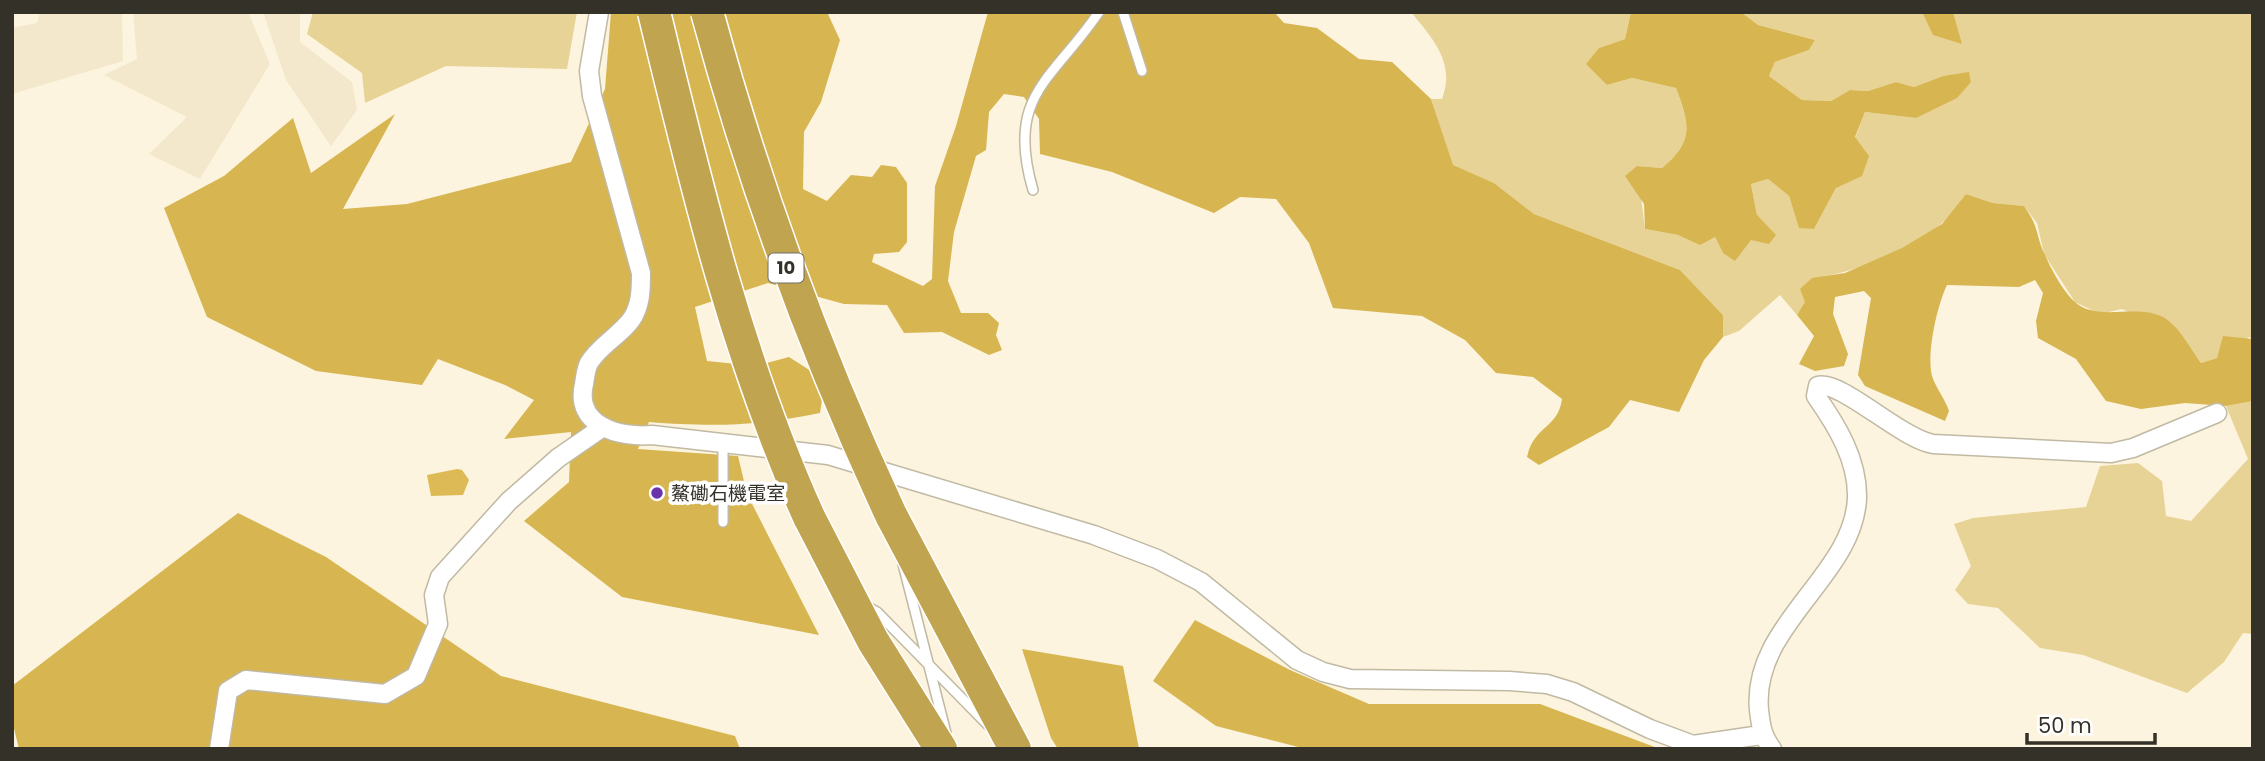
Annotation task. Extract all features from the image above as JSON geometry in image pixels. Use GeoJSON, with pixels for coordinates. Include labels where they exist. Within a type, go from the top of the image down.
{"type":"FeatureCollection","features":[{"type":"Feature","properties":{"kind":"highway"},"geometry":{"type":"LineString","coordinates":[[653,12],[725,294],[761,403],[808,517],[847,594],[941,749]]}},
{"type":"Feature","properties":{"kind":"highway","name":"10"},"geometry":{"type":"LineString","coordinates":[[707,12],[748,156],[828,376],[893,520],[1014,749]]}},
{"type":"Feature","properties":{"kind":"street"},"geometry":{"type":"LineString","coordinates":[[599,12],[589,71],[592,96],[641,273],[641,297],[632,319],[588,364],[581,396],[587,416],[603,428],[624,436],[653,435],[828,455],[1094,535],[1157,559],[1200,582],[1297,660],[1323,673],[1350,679],[1547,684],[1573,692],[1650,729],[1693,745],[1767,742],[1757,687],[1772,647],[1847,538],[1856,507],[1853,466],[1835,425],[1816,396],[1818,386],[1833,387],[1917,440],[1947,444],[2111,453],[2133,448],[2217,413]]}},
{"type":"Feature","properties":{"kind":"street"},"geometry":{"type":"LineString","coordinates":[[219,749],[228,691],[246,680],[386,694],[416,676],[438,624],[434,595],[440,577],[509,500],[558,458],[603,428]]}},
{"type":"Feature","properties":{"kind":"lane"},"geometry":{"type":"LineString","coordinates":[[1033,190],[1023,152],[1026,122],[1040,88],[1099,12]]}},
{"type":"Feature","properties":{"kind":"lane"},"geometry":{"type":"LineString","coordinates":[[1124,12],[1142,71]]}},
{"type":"Feature","properties":{"kind":"lane"},"geometry":{"type":"LineString","coordinates":[[723,442],[723,522]]}},
{"type":"Feature","properties":{"kind":"lane"},"geometry":{"type":"LineString","coordinates":[[893,520],[905,580],[949,749]]}},
{"type":"Feature","properties":{"kind":"lane"},"geometry":{"type":"LineString","coordinates":[[847,594],[877,612],[1014,749]]}},
{"type":"Feature","properties":{"kind":"shaded area"},"geometry":{"type":"Polygon","coordinates":[[[40,12],[122,12],[123,61],[12,94],[12,28],[37,23],[40,12]]]}},
{"type":"Feature","properties":{"kind":"shaded area"},"geometry":{"type":"Polygon","coordinates":[[[133,12],[248,12],[270,64],[200,179],[149,154],[187,117],[104,75],[137,59],[133,12]]]}},
{"type":"Feature","properties":{"kind":"shaded area"},"geometry":{"type":"Polygon","coordinates":[[[263,12],[300,12],[300,42],[352,82],[357,110],[331,146],[286,80],[263,12]]]}},
{"type":"Feature","properties":{"kind":"shaded area"},"geometry":{"type":"Polygon","coordinates":[[[313,12],[577,12],[567,69],[446,66],[365,103],[362,73],[307,34],[313,12]]]}},
{"type":"Feature","properties":{"kind":"shaded area"},"geometry":{"type":"Polygon","coordinates":[[[611,12],[827,12],[840,40],[821,102],[804,132],[803,189],[827,201],[851,175],[872,177],[881,165],[896,167],[907,183],[907,242],[899,252],[874,254],[872,262],[923,286],[932,279],[935,186],[956,126],[988,12],[1274,12],[1284,23],[1317,28],[1359,59],[1392,62],[1431,99],[1453,165],[1494,183],[1534,214],[1680,270],[1723,315],[1723,337],[1704,360],[1679,412],[1630,400],[1609,427],[1539,465],[1527,457],[1530,447],[1556,416],[1562,399],[1533,377],[1496,373],[1465,340],[1422,316],[1333,308],[1309,243],[1276,199],[1240,197],[1214,213],[1112,172],[1040,154],[1039,119],[1024,97],[1004,94],[989,112],[986,150],[976,156],[954,232],[948,281],[961,313],[988,313],[999,323],[996,335],[1002,350],[989,355],[942,332],[904,333],[887,305],[844,304],[768,283],[695,307],[707,361],[756,366],[789,357],[825,380],[820,413],[775,421],[734,424],[649,422],[638,449],[738,456],[747,494],[819,635],[622,597],[524,521],[569,482],[571,432],[504,439],[534,400],[505,385],[438,359],[422,385],[316,371],[207,317],[164,208],[224,176],[293,118],[311,173],[395,114],[343,209],[407,204],[571,162],[605,89],[611,12]]]}},
{"type":"Feature","properties":{"kind":"shaded area"},"geometry":{"type":"Polygon","coordinates":[[[1411,12],[1631,12],[1625,39],[1599,48],[1607,85],[1632,78],[1676,88],[1686,123],[1680,149],[1662,168],[1637,166],[1645,229],[1678,235],[1700,244],[1715,237],[1723,253],[1757,215],[1751,184],[1768,179],[1789,196],[1799,227],[1814,229],[1836,188],[1865,112],[1916,118],[1971,82],[1969,73],[1943,76],[1914,87],[1896,82],[1868,91],[1850,90],[1831,101],[1802,100],[1769,76],[1775,62],[1809,50],[1815,40],[1758,25],[1741,12],[1922,12],[1933,34],[1961,43],[1953,12],[2253,12],[2253,339],[2249,337],[2217,358],[2201,363],[2184,338],[2122,309],[2100,314],[2075,302],[2044,254],[2037,223],[2024,206],[1993,203],[1966,194],[1945,220],[1918,241],[1870,263],[1825,276],[1797,315],[1780,295],[1739,331],[1723,337],[1723,315],[1680,270],[1534,214],[1494,183],[1452,165],[1431,99],[1442,99],[1446,86],[1444,62],[1434,41],[1411,12]]]}},
{"type":"Feature","properties":{"kind":"shaded area"},"geometry":{"type":"Polygon","coordinates":[[[1631,12],[1741,12],[1758,25],[1815,40],[1809,50],[1775,62],[1769,76],[1802,100],[1831,101],[1850,90],[1868,91],[1896,82],[1914,87],[1943,76],[1969,72],[1971,82],[1957,98],[1916,118],[1865,112],[1855,137],[1869,156],[1862,176],[1836,188],[1814,229],[1799,228],[1789,196],[1768,179],[1751,184],[1757,215],[1776,235],[1769,244],[1751,240],[1735,261],[1723,253],[1715,237],[1700,245],[1678,235],[1645,229],[1644,204],[1625,176],[1637,166],[1662,168],[1680,149],[1686,132],[1681,101],[1676,88],[1632,78],[1607,85],[1586,64],[1599,48],[1625,39],[1631,12]]]}},
{"type":"Feature","properties":{"kind":"shaded area"},"geometry":{"type":"Polygon","coordinates":[[[1922,12],[1953,12],[1962,44],[1933,35],[1922,12]]]}},
{"type":"Feature","properties":{"kind":"shaded area"},"geometry":{"type":"Polygon","coordinates":[[[1966,194],[1993,203],[2024,206],[2033,220],[2042,248],[2058,280],[2070,297],[2083,307],[2093,311],[2152,313],[2163,317],[2179,332],[2201,363],[2217,358],[2223,336],[2253,339],[2253,401],[2226,406],[2185,403],[2141,409],[2106,401],[2076,359],[2038,338],[2036,321],[2043,293],[2035,280],[2019,287],[1947,285],[1934,327],[1930,362],[1934,380],[1949,411],[1945,421],[1865,386],[1858,375],[1871,298],[1864,291],[1835,297],[1833,314],[1848,354],[1844,366],[1815,371],[1799,364],[1814,336],[1797,315],[1805,302],[1800,289],[1812,278],[1845,273],[1902,248],[1942,224],[1966,194]]]}},
{"type":"Feature","properties":{"kind":"shaded area"},"geometry":{"type":"Polygon","coordinates":[[[2253,401],[2253,634],[2243,633],[2224,662],[2187,693],[2083,655],[2040,648],[1998,608],[1968,604],[1955,590],[1971,566],[1954,524],[1973,518],[2086,507],[2100,466],[2138,463],[2162,481],[2166,516],[2191,521],[2248,459],[2226,406],[2253,401]]]}},
{"type":"Feature","properties":{"kind":"shaded area"},"geometry":{"type":"Polygon","coordinates":[[[462,470],[469,480],[463,495],[431,496],[427,475],[462,470]]]}},
{"type":"Feature","properties":{"kind":"shaded area"},"geometry":{"type":"Polygon","coordinates":[[[238,513],[326,557],[501,676],[735,736],[740,749],[19,749],[12,720],[12,686],[238,513]]]}},
{"type":"Feature","properties":{"kind":"shaded area"},"geometry":{"type":"Polygon","coordinates":[[[1195,620],[1290,670],[1369,704],[1540,704],[1660,749],[1306,749],[1216,726],[1153,681],[1195,620]]]}},
{"type":"Feature","properties":{"kind":"shaded area"},"geometry":{"type":"Polygon","coordinates":[[[1022,649],[1123,666],[1139,749],[1058,749],[1051,738],[1022,649]]]}},
{"type":"Feature","properties":{"kind":"place","name":"鰲磡石機電室"},"geometry":{"type":"Point","coordinates":[657,493]}}]}
